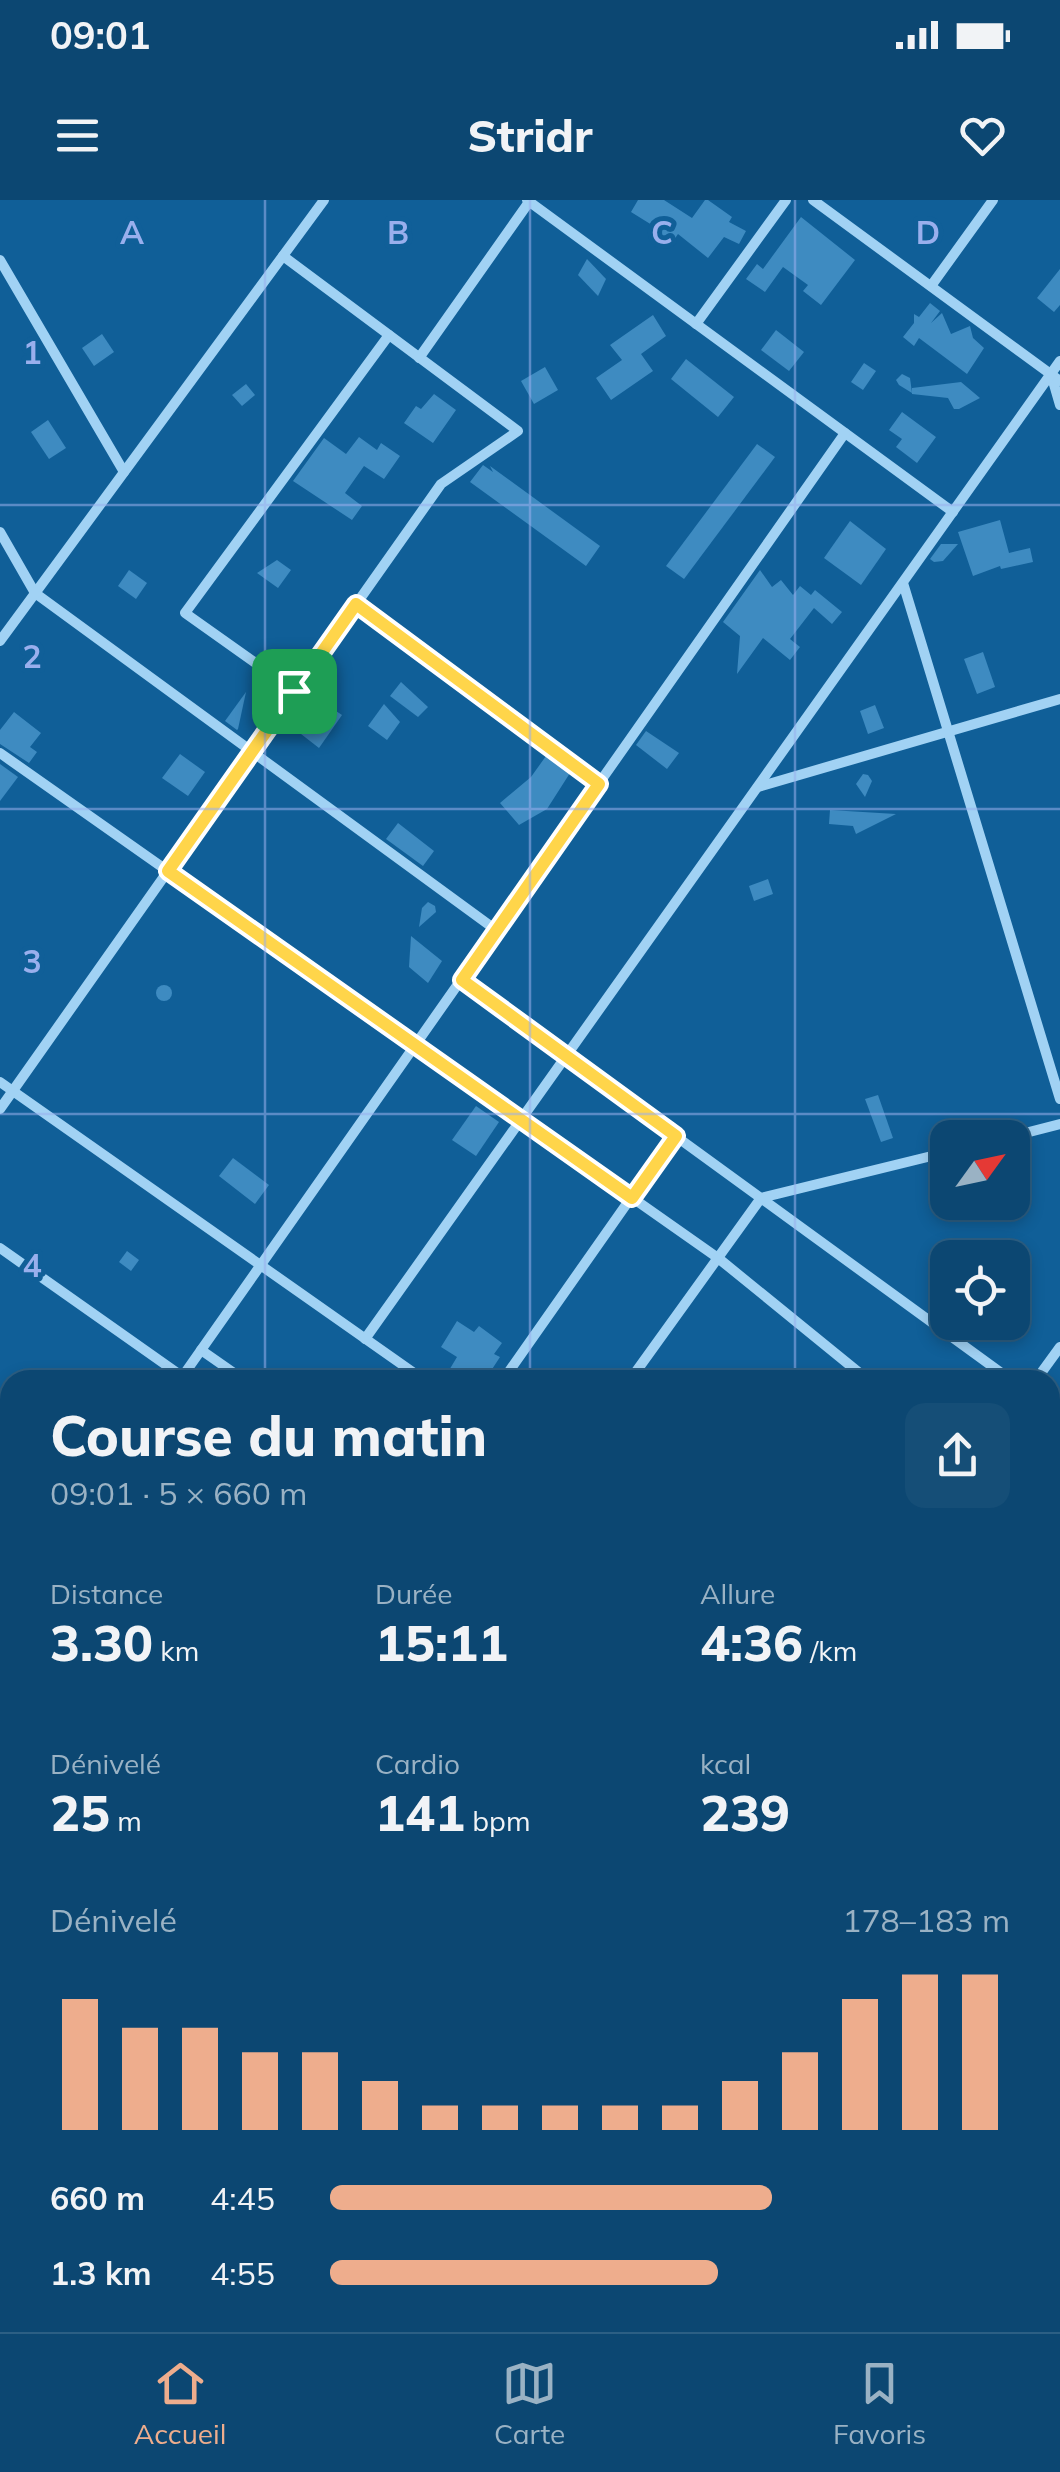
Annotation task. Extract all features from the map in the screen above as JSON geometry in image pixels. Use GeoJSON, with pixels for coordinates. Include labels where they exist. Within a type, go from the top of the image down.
{"type":"FeatureCollection","features":[{"type":"Feature","properties":{"kind":"street"},"geometry":{"type":"LineString","coordinates":[[0,641],[324,200]]}},
{"type":"Feature","properties":{"kind":"street"},"geometry":{"type":"LineString","coordinates":[[696,324],[786,200]]}},
{"type":"Feature","properties":{"kind":"street"},"geometry":{"type":"LineString","coordinates":[[813,200],[1055,377],[1060,405]]}},
{"type":"Feature","properties":{"kind":"street"},"geometry":{"type":"LineString","coordinates":[[931,286],[993,200]]}},
{"type":"Feature","properties":{"kind":"street"},"geometry":{"type":"LineString","coordinates":[[419,358],[528,201],[952,512]]}},
{"type":"Feature","properties":{"kind":"street"},"geometry":{"type":"LineString","coordinates":[[0,1109],[441,484],[518,431],[283,256]]}},
{"type":"Feature","properties":{"kind":"street"},"geometry":{"type":"LineString","coordinates":[[0,260],[5,279],[124,472]]}},
{"type":"Feature","properties":{"kind":"street"},"geometry":{"type":"LineString","coordinates":[[294,691],[184,614],[388,335]]}},
{"type":"Feature","properties":{"kind":"street"},"geometry":{"type":"LineString","coordinates":[[365,1338],[952,512],[1055,377],[1060,361]]}},
{"type":"Feature","properties":{"kind":"street"},"geometry":{"type":"LineString","coordinates":[[187,1370],[845,433]]}},
{"type":"Feature","properties":{"kind":"street"},"geometry":{"type":"LineString","coordinates":[[0,532],[35,593],[496,930]]}},
{"type":"Feature","properties":{"kind":"street"},"geometry":{"type":"LineString","coordinates":[[902,583],[1060,1099]]}},
{"type":"Feature","properties":{"kind":"street"},"geometry":{"type":"LineString","coordinates":[[356,604],[599,784]]}},
{"type":"Feature","properties":{"kind":"street"},"geometry":{"type":"LineString","coordinates":[[757,787],[1060,699]]}},
{"type":"Feature","properties":{"kind":"street"},"geometry":{"type":"LineString","coordinates":[[0,754],[718,1258],[856,1370]]}},
{"type":"Feature","properties":{"kind":"street"},"geometry":{"type":"LineString","coordinates":[[462,980],[998,1370]]}},
{"type":"Feature","properties":{"kind":"street"},"geometry":{"type":"LineString","coordinates":[[0,1082],[410,1370]]}},
{"type":"Feature","properties":{"kind":"street"},"geometry":{"type":"LineString","coordinates":[[1030,1132],[1060,1124]]}},
{"type":"Feature","properties":{"kind":"street"},"geometry":{"type":"LineString","coordinates":[[510,1370],[676,1136]]}},
{"type":"Feature","properties":{"kind":"street"},"geometry":{"type":"LineString","coordinates":[[637,1370],[761,1198],[930,1156]]}},
{"type":"Feature","properties":{"kind":"street"},"geometry":{"type":"LineString","coordinates":[[0,1248],[170,1370]]}},
{"type":"Feature","properties":{"kind":"street"},"geometry":{"type":"LineString","coordinates":[[1043,1370],[1060,1347]]}},
{"type":"Feature","properties":{"kind":"street"},"geometry":{"type":"LineString","coordinates":[[201,1350],[230,1370]]}},
{"type":"Feature","properties":{"kind":"building"},"geometry":{"type":"Polygon","coordinates":[[[638,200],[664,200],[692,218],[708,200],[732,217],[729,222],[746,231],[739,244],[724,237],[708,258],[678,234],[669,247],[655,236],[660,230],[631,212],[638,200]]]}},
{"type":"Feature","properties":{"kind":"building"},"geometry":{"type":"Polygon","coordinates":[[[801,217],[855,260],[821,305],[803,291],[808,285],[783,267],[765,292],[746,279],[757,264],[763,269],[801,217]]]}},
{"type":"Feature","properties":{"kind":"building"},"geometry":{"type":"Polygon","coordinates":[[[587,259],[606,279],[598,296],[578,275],[587,259]]]}},
{"type":"Feature","properties":{"kind":"building"},"geometry":{"type":"Polygon","coordinates":[[[1060,269],[1060,305],[1054,312],[1037,298],[1060,269]]]}},
{"type":"Feature","properties":{"kind":"building"},"geometry":{"type":"Polygon","coordinates":[[[930,303],[940,311],[931,323],[942,313],[951,334],[970,326],[973,338],[984,348],[967,374],[919,338],[914,346],[903,337],[914,323],[914,314],[919,317],[930,303]]]}},
{"type":"Feature","properties":{"kind":"building"},"geometry":{"type":"Polygon","coordinates":[[[653,315],[666,336],[641,354],[653,371],[611,400],[596,378],[622,360],[610,345],[653,315]]]}},
{"type":"Feature","properties":{"kind":"building"},"geometry":{"type":"Polygon","coordinates":[[[776,330],[804,352],[789,371],[761,350],[776,330]]]}},
{"type":"Feature","properties":{"kind":"building"},"geometry":{"type":"Polygon","coordinates":[[[102,334],[114,352],[94,366],[82,348],[102,334]]]}},
{"type":"Feature","properties":{"kind":"building"},"geometry":{"type":"Polygon","coordinates":[[[686,359],[734,397],[718,417],[671,379],[686,359]]]}},
{"type":"Feature","properties":{"kind":"building"},"geometry":{"type":"Polygon","coordinates":[[[864,363],[876,371],[863,390],[851,382],[864,363]]]}},
{"type":"Feature","properties":{"kind":"building"},"geometry":{"type":"Polygon","coordinates":[[[545,367],[558,390],[534,404],[521,381],[545,367]]]}},
{"type":"Feature","properties":{"kind":"building"},"geometry":{"type":"Polygon","coordinates":[[[902,374],[910,378],[912,393],[896,380],[902,374]]]}},
{"type":"Feature","properties":{"kind":"building"},"geometry":{"type":"Polygon","coordinates":[[[961,382],[980,398],[959,409],[954,409],[948,398],[912,394],[912,388],[961,382]]]}},
{"type":"Feature","properties":{"kind":"building"},"geometry":{"type":"Polygon","coordinates":[[[246,384],[255,395],[242,406],[232,395],[246,384]]]}},
{"type":"Feature","properties":{"kind":"building"},"geometry":{"type":"Polygon","coordinates":[[[434,394],[456,410],[433,443],[404,423],[416,406],[421,409],[434,394]]]}},
{"type":"Feature","properties":{"kind":"building"},"geometry":{"type":"Polygon","coordinates":[[[902,412],[936,437],[917,463],[896,447],[902,439],[889,430],[902,412]]]}},
{"type":"Feature","properties":{"kind":"building"},"geometry":{"type":"Polygon","coordinates":[[[48,420],[66,448],[49,459],[31,432],[48,420]]]}},
{"type":"Feature","properties":{"kind":"building"},"geometry":{"type":"Polygon","coordinates":[[[359,437],[377,450],[381,443],[400,456],[384,479],[364,466],[345,493],[362,506],[352,520],[293,481],[324,438],[346,454],[359,437]]]}},
{"type":"Feature","properties":{"kind":"building"},"geometry":{"type":"Polygon","coordinates":[[[757,444],[775,457],[684,579],[666,566],[757,444]]]}},
{"type":"Feature","properties":{"kind":"building"},"geometry":{"type":"Polygon","coordinates":[[[483,465],[493,472],[490,466],[600,546],[586,566],[470,482],[483,465]]]}},
{"type":"Feature","properties":{"kind":"building"},"geometry":{"type":"Polygon","coordinates":[[[1000,520],[1009,553],[1030,548],[1033,562],[1001,569],[1000,566],[973,576],[958,532],[1000,520]]]}},
{"type":"Feature","properties":{"kind":"building"},"geometry":{"type":"Polygon","coordinates":[[[850,521],[886,549],[861,585],[824,558],[850,521]]]}},
{"type":"Feature","properties":{"kind":"building"},"geometry":{"type":"Polygon","coordinates":[[[941,544],[958,544],[943,561],[934,562],[930,559],[941,544]]]}},
{"type":"Feature","properties":{"kind":"building"},"geometry":{"type":"Polygon","coordinates":[[[277,560],[291,570],[278,588],[257,573],[277,560]]]}},
{"type":"Feature","properties":{"kind":"building"},"geometry":{"type":"Polygon","coordinates":[[[129,570],[147,583],[136,599],[118,586],[129,570]]]}},
{"type":"Feature","properties":{"kind":"building"},"geometry":{"type":"Polygon","coordinates":[[[760,570],[772,587],[781,580],[793,595],[800,586],[811,595],[815,590],[842,612],[832,624],[814,608],[790,639],[800,647],[790,660],[763,638],[737,674],[740,636],[723,622],[760,570]]]}},
{"type":"Feature","properties":{"kind":"building"},"geometry":{"type":"Polygon","coordinates":[[[983,652],[995,687],[977,694],[964,659],[983,652]]]}},
{"type":"Feature","properties":{"kind":"building"},"geometry":{"type":"Polygon","coordinates":[[[401,682],[428,707],[418,717],[390,696],[401,682]]]}},
{"type":"Feature","properties":{"kind":"building"},"geometry":{"type":"Polygon","coordinates":[[[246,692],[238,729],[237,730],[225,721],[246,692]]]}},
{"type":"Feature","properties":{"kind":"building"},"geometry":{"type":"Polygon","coordinates":[[[315,697],[342,715],[319,748],[292,727],[315,697]]]}},
{"type":"Feature","properties":{"kind":"building"},"geometry":{"type":"Polygon","coordinates":[[[384,704],[400,722],[387,740],[368,726],[384,704]]]}},
{"type":"Feature","properties":{"kind":"building"},"geometry":{"type":"Polygon","coordinates":[[[875,705],[884,728],[868,734],[860,711],[875,705]]]}},
{"type":"Feature","properties":{"kind":"building"},"geometry":{"type":"Polygon","coordinates":[[[14,712],[41,733],[30,747],[37,752],[29,763],[0,744],[0,730],[14,712]]]}},
{"type":"Feature","properties":{"kind":"building"},"geometry":{"type":"Polygon","coordinates":[[[646,731],[679,753],[667,769],[636,745],[646,731]]]}},
{"type":"Feature","properties":{"kind":"building"},"geometry":{"type":"Polygon","coordinates":[[[180,754],[205,772],[188,796],[162,778],[180,754]]]}},
{"type":"Feature","properties":{"kind":"building"},"geometry":{"type":"Polygon","coordinates":[[[546,756],[570,773],[547,809],[519,825],[500,803],[531,777],[546,756]]]}},
{"type":"Feature","properties":{"kind":"building"},"geometry":{"type":"Polygon","coordinates":[[[0,764],[18,777],[0,801],[0,764]]]}},
{"type":"Feature","properties":{"kind":"building"},"geometry":{"type":"Polygon","coordinates":[[[863,774],[872,781],[865,797],[856,784],[863,774]]]}},
{"type":"Feature","properties":{"kind":"building"},"geometry":{"type":"Polygon","coordinates":[[[830,810],[896,814],[856,834],[853,826],[829,824],[830,810]]]}},
{"type":"Feature","properties":{"kind":"building"},"geometry":{"type":"Polygon","coordinates":[[[398,823],[434,851],[423,866],[386,839],[398,823]]]}},
{"type":"Feature","properties":{"kind":"building"},"geometry":{"type":"Polygon","coordinates":[[[768,879],[773,894],[754,901],[749,886],[768,879]]]}},
{"type":"Feature","properties":{"kind":"building"},"geometry":{"type":"Polygon","coordinates":[[[428,902],[436,912],[419,927],[422,908],[428,902]]]}},
{"type":"Feature","properties":{"kind":"building"},"geometry":{"type":"Polygon","coordinates":[[[411,936],[442,961],[428,983],[409,967],[411,936]]]}},
{"type":"Feature","properties":{"kind":"building"},"geometry":{"type":"Polygon","coordinates":[[[164,985],[172,993],[164,1001],[156,993],[164,985]]]}},
{"type":"Feature","properties":{"kind":"building"},"geometry":{"type":"Polygon","coordinates":[[[878,1095],[893,1138],[881,1142],[865,1099],[878,1095]]]}},
{"type":"Feature","properties":{"kind":"building"},"geometry":{"type":"Polygon","coordinates":[[[476,1106],[499,1122],[476,1156],[452,1140],[476,1106]]]}},
{"type":"Feature","properties":{"kind":"building"},"geometry":{"type":"Polygon","coordinates":[[[233,1158],[269,1185],[255,1204],[219,1176],[233,1158]]]}},
{"type":"Feature","properties":{"kind":"building"},"geometry":{"type":"Polygon","coordinates":[[[127,1251],[139,1260],[131,1271],[119,1262],[127,1251]]]}},
{"type":"Feature","properties":{"kind":"building"},"geometry":{"type":"Polygon","coordinates":[[[457,1321],[474,1332],[479,1326],[502,1343],[494,1354],[500,1357],[492,1370],[449,1370],[457,1357],[441,1347],[457,1321]]]}},
{"type":"Feature","properties":{"kind":"route"},"geometry":{"type":"LineString","coordinates":[[356,604],[599,784],[462,980],[676,1136],[632,1198],[168,871],[294,691],[356,604]]}}]}
